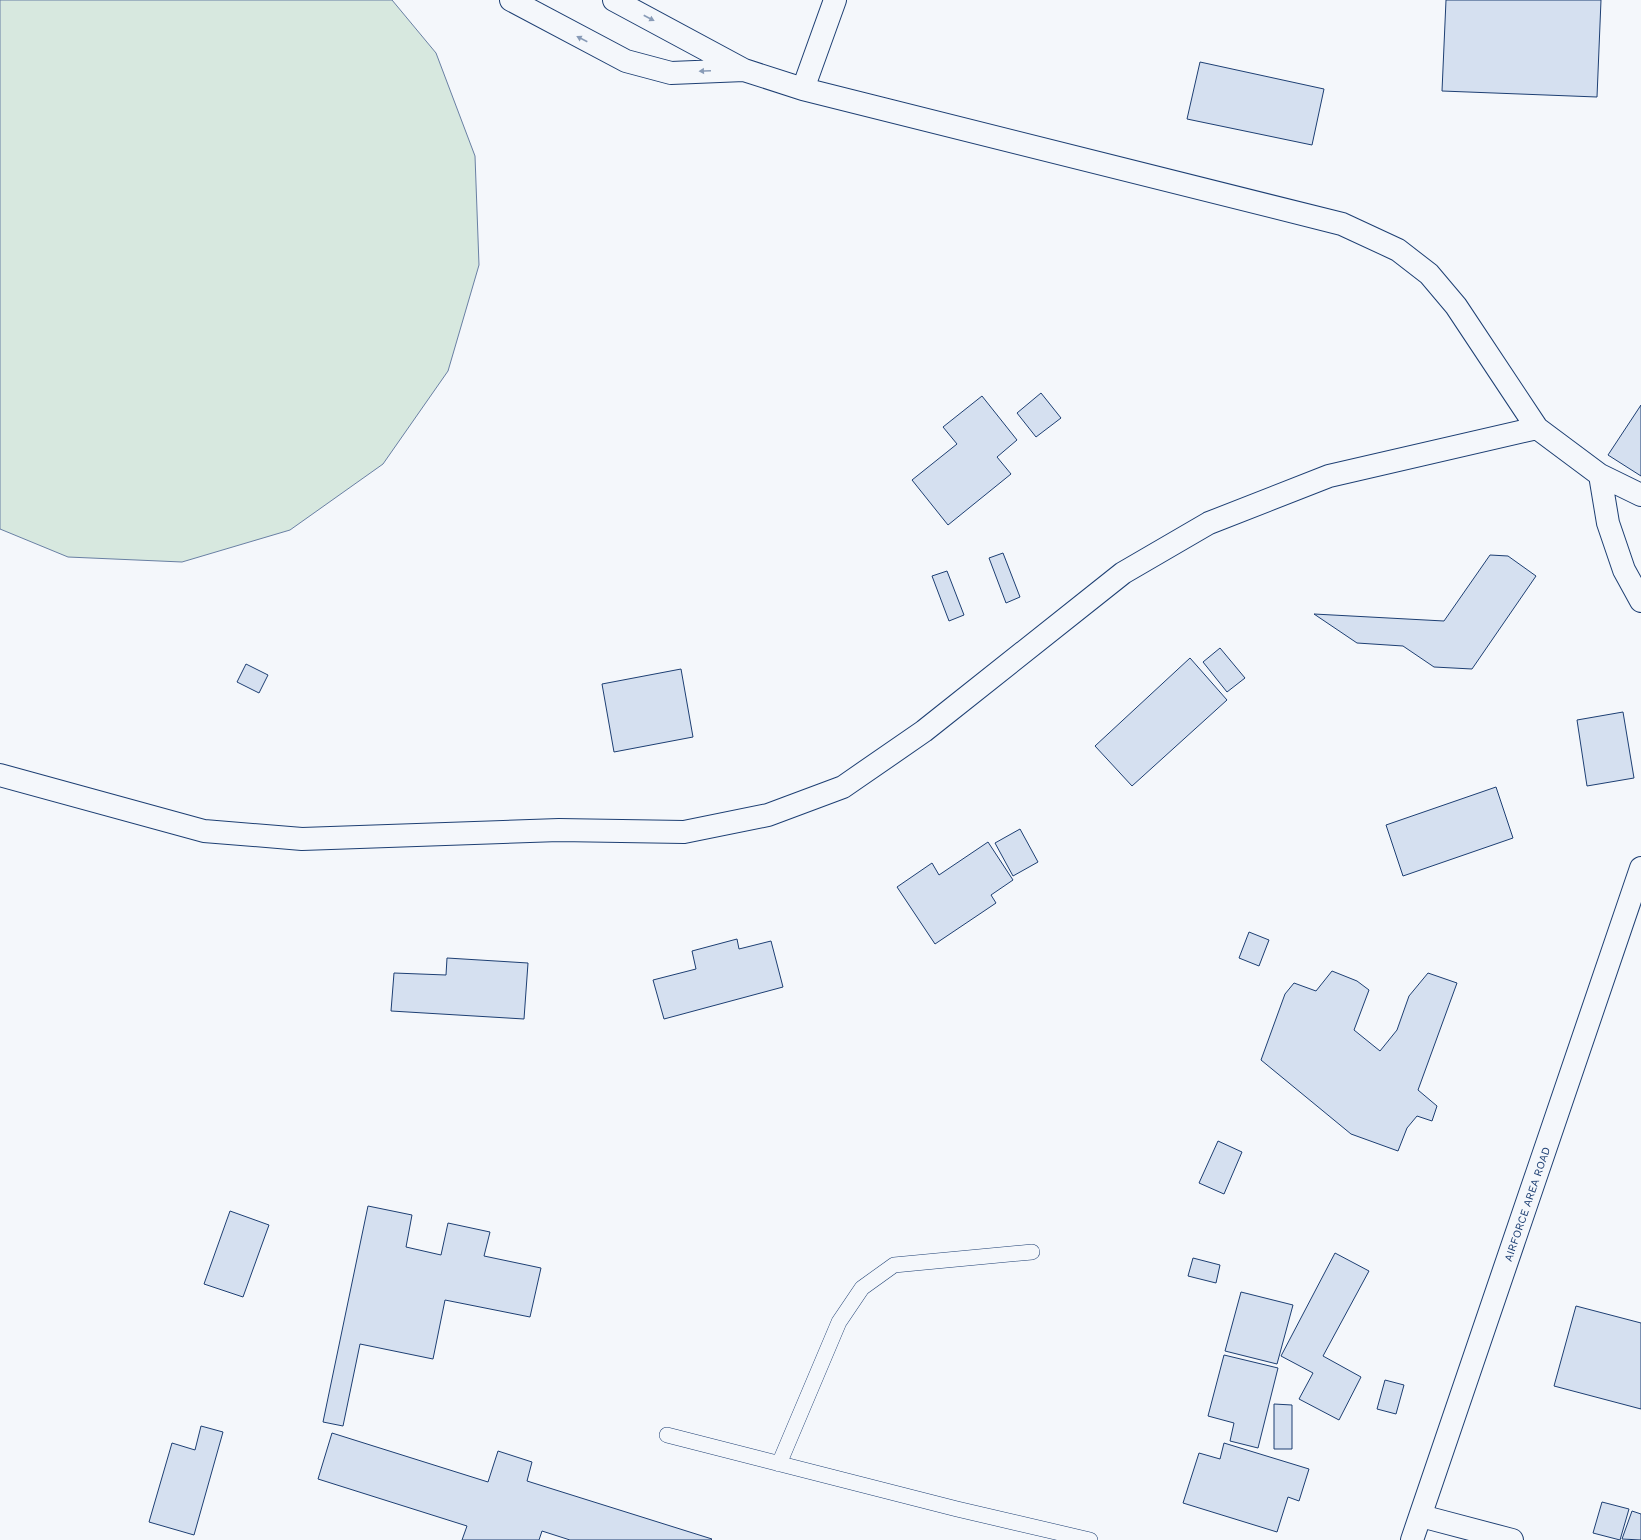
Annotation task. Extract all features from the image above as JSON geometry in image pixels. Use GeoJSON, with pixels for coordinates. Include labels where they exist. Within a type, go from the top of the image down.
{"type":"FeatureCollection","features":[{"type":"Feature","properties":{"kind":"street"},"geometry":{"type":"LineString","coordinates":[[511,0],[626,61],[672,73],[744,70]]}},
{"type":"Feature","properties":{"kind":"street"},"geometry":{"type":"LineString","coordinates":[[614,0],[744,70],[803,89],[1334,222],[1349,227],[1398,250],[1429,274],[1456,306],[1537,428],[1600,475],[1641,495]]}},
{"type":"Feature","properties":{"kind":"street"},"geometry":{"type":"LineString","coordinates":[[803,89],[835,0]]}},
{"type":"Feature","properties":{"kind":"street"},"geometry":{"type":"LineString","coordinates":[[0,775],[204,831],[302,839],[560,830],[684,832],[768,815],[843,787],[924,731],[1123,573],[1209,523],[1329,476],[1537,428]]}},
{"type":"Feature","properties":{"kind":"street"},"geometry":{"type":"LineString","coordinates":[[1600,475],[1608,523],[1624,570],[1641,601]]}},
{"type":"Feature","properties":{"kind":"street","name":"AIRFORCE AREA ROAD"},"geometry":{"type":"LineString","coordinates":[[1412,1540],[1641,868]]}},
{"type":"Feature","properties":{"kind":"street"},"geometry":{"type":"LineString","coordinates":[[1420,1516],[1512,1540]]}},
{"type":"Feature","properties":{"kind":"lane"},"geometry":{"type":"LineString","coordinates":[[779,1464],[839,1322],[862,1288],[894,1265],[1032,1252]]}},
{"type":"Feature","properties":{"kind":"lane"},"geometry":{"type":"LineString","coordinates":[[666,1436],[1090,1540]]}},
{"type":"Feature","properties":{"kind":"shaded area"},"geometry":{"type":"Polygon","coordinates":[[[0,0],[392,0],[436,53],[475,156],[479,265],[448,371],[383,464],[290,530],[182,562],[68,557],[0,529],[0,0]]]}},
{"type":"Feature","properties":{"kind":"building"},"geometry":{"type":"Polygon","coordinates":[[[1446,0],[1601,0],[1597,97],[1442,91],[1446,0]]]}},
{"type":"Feature","properties":{"kind":"building"},"geometry":{"type":"Polygon","coordinates":[[[1200,62],[1324,89],[1312,145],[1187,119],[1200,62]]]}},
{"type":"Feature","properties":{"kind":"building"},"geometry":{"type":"Polygon","coordinates":[[[1041,393],[1061,418],[1036,437],[1017,413],[1041,393]]]}},
{"type":"Feature","properties":{"kind":"building"},"geometry":{"type":"Polygon","coordinates":[[[982,396],[1017,440],[997,457],[1011,474],[948,525],[912,480],[957,444],[943,427],[982,396]]]}},
{"type":"Feature","properties":{"kind":"building"},"geometry":{"type":"Polygon","coordinates":[[[1641,405],[1641,476],[1608,455],[1641,405]]]}},
{"type":"Feature","properties":{"kind":"building"},"geometry":{"type":"Polygon","coordinates":[[[1003,553],[1020,597],[1006,603],[989,558],[1003,553]]]}},
{"type":"Feature","properties":{"kind":"building"},"geometry":{"type":"Polygon","coordinates":[[[1490,555],[1508,556],[1536,576],[1472,669],[1434,667],[1403,646],[1357,643],[1314,614],[1444,621],[1490,555]]]}},
{"type":"Feature","properties":{"kind":"building"},"geometry":{"type":"Polygon","coordinates":[[[947,571],[964,615],[949,621],[932,576],[947,571]]]}},
{"type":"Feature","properties":{"kind":"building"},"geometry":{"type":"Polygon","coordinates":[[[1220,648],[1245,678],[1227,692],[1203,662],[1220,648]]]}},
{"type":"Feature","properties":{"kind":"building"},"geometry":{"type":"Polygon","coordinates":[[[1190,658],[1227,700],[1132,786],[1095,746],[1190,658]]]}},
{"type":"Feature","properties":{"kind":"building"},"geometry":{"type":"Polygon","coordinates":[[[246,664],[268,675],[259,693],[237,682],[246,664]]]}},
{"type":"Feature","properties":{"kind":"building"},"geometry":{"type":"Polygon","coordinates":[[[681,669],[693,737],[614,752],[602,684],[681,669]]]}},
{"type":"Feature","properties":{"kind":"building"},"geometry":{"type":"Polygon","coordinates":[[[1623,712],[1634,778],[1587,786],[1577,720],[1623,712]]]}},
{"type":"Feature","properties":{"kind":"building"},"geometry":{"type":"Polygon","coordinates":[[[1496,787],[1513,838],[1403,876],[1386,825],[1496,787]]]}},
{"type":"Feature","properties":{"kind":"building"},"geometry":{"type":"Polygon","coordinates":[[[1020,829],[1038,862],[1013,876],[995,843],[1020,829]]]}},
{"type":"Feature","properties":{"kind":"building"},"geometry":{"type":"Polygon","coordinates":[[[988,842],[1013,880],[991,895],[996,903],[935,944],[897,887],[932,863],[939,875],[988,842]]]}},
{"type":"Feature","properties":{"kind":"building"},"geometry":{"type":"Polygon","coordinates":[[[1249,932],[1269,940],[1259,966],[1239,958],[1249,932]]]}},
{"type":"Feature","properties":{"kind":"building"},"geometry":{"type":"Polygon","coordinates":[[[737,939],[739,949],[771,941],[783,987],[664,1019],[653,980],[696,969],[692,951],[737,939]]]}},
{"type":"Feature","properties":{"kind":"building"},"geometry":{"type":"Polygon","coordinates":[[[447,958],[528,963],[524,1019],[391,1011],[394,973],[446,975],[447,958]]]}},
{"type":"Feature","properties":{"kind":"building"},"geometry":{"type":"Polygon","coordinates":[[[1332,971],[1357,981],[1369,990],[1354,1030],[1380,1051],[1397,1030],[1409,996],[1428,973],[1457,983],[1418,1090],[1437,1106],[1432,1121],[1417,1116],[1407,1128],[1398,1151],[1351,1134],[1261,1060],[1285,994],[1294,983],[1316,991],[1332,971]]]}},
{"type":"Feature","properties":{"kind":"building"},"geometry":{"type":"Polygon","coordinates":[[[1218,1141],[1242,1152],[1224,1194],[1199,1183],[1218,1141]]]}},
{"type":"Feature","properties":{"kind":"building"},"geometry":{"type":"Polygon","coordinates":[[[368,1206],[412,1215],[406,1247],[441,1255],[448,1223],[490,1232],[484,1256],[541,1268],[530,1317],[445,1300],[433,1359],[360,1344],[343,1426],[323,1422],[368,1206]]]}},
{"type":"Feature","properties":{"kind":"building"},"geometry":{"type":"Polygon","coordinates":[[[230,1211],[269,1225],[243,1297],[204,1284],[230,1211]]]}},
{"type":"Feature","properties":{"kind":"building"},"geometry":{"type":"Polygon","coordinates":[[[1335,1253],[1369,1271],[1323,1356],[1361,1377],[1339,1420],[1299,1399],[1313,1373],[1281,1356],[1335,1253]]]}},
{"type":"Feature","properties":{"kind":"building"},"geometry":{"type":"Polygon","coordinates":[[[1193,1258],[1220,1265],[1216,1283],[1188,1276],[1193,1258]]]}},
{"type":"Feature","properties":{"kind":"building"},"geometry":{"type":"Polygon","coordinates":[[[1241,1292],[1293,1305],[1277,1364],[1225,1351],[1241,1292]]]}},
{"type":"Feature","properties":{"kind":"building"},"geometry":{"type":"Polygon","coordinates":[[[1576,1306],[1641,1323],[1641,1409],[1554,1386],[1576,1306]]]}},
{"type":"Feature","properties":{"kind":"building"},"geometry":{"type":"Polygon","coordinates":[[[1224,1355],[1278,1368],[1258,1448],[1230,1441],[1234,1423],[1208,1416],[1224,1355]]]}},
{"type":"Feature","properties":{"kind":"building"},"geometry":{"type":"Polygon","coordinates":[[[1385,1380],[1404,1385],[1396,1414],[1377,1409],[1385,1380]]]}},
{"type":"Feature","properties":{"kind":"building"},"geometry":{"type":"Polygon","coordinates":[[[1274,1404],[1292,1405],[1292,1449],[1274,1449],[1274,1404]]]}},
{"type":"Feature","properties":{"kind":"building"},"geometry":{"type":"Polygon","coordinates":[[[201,1426],[223,1432],[194,1535],[149,1522],[172,1443],[195,1450],[201,1426]]]}},
{"type":"Feature","properties":{"kind":"building"},"geometry":{"type":"Polygon","coordinates":[[[332,1433],[488,1482],[498,1451],[532,1462],[527,1481],[712,1539],[570,1540],[542,1531],[539,1540],[462,1540],[467,1526],[318,1479],[332,1433]]]}},
{"type":"Feature","properties":{"kind":"building"},"geometry":{"type":"Polygon","coordinates":[[[1224,1443],[1309,1469],[1299,1501],[1288,1497],[1277,1532],[1183,1503],[1199,1453],[1220,1459],[1224,1443]]]}},
{"type":"Feature","properties":{"kind":"building"},"geometry":{"type":"Polygon","coordinates":[[[1602,1502],[1629,1509],[1620,1540],[1593,1533],[1602,1502]]]}},
{"type":"Feature","properties":{"kind":"building"},"geometry":{"type":"Polygon","coordinates":[[[1632,1511],[1641,1514],[1641,1540],[1622,1539],[1632,1511]]]}}]}
